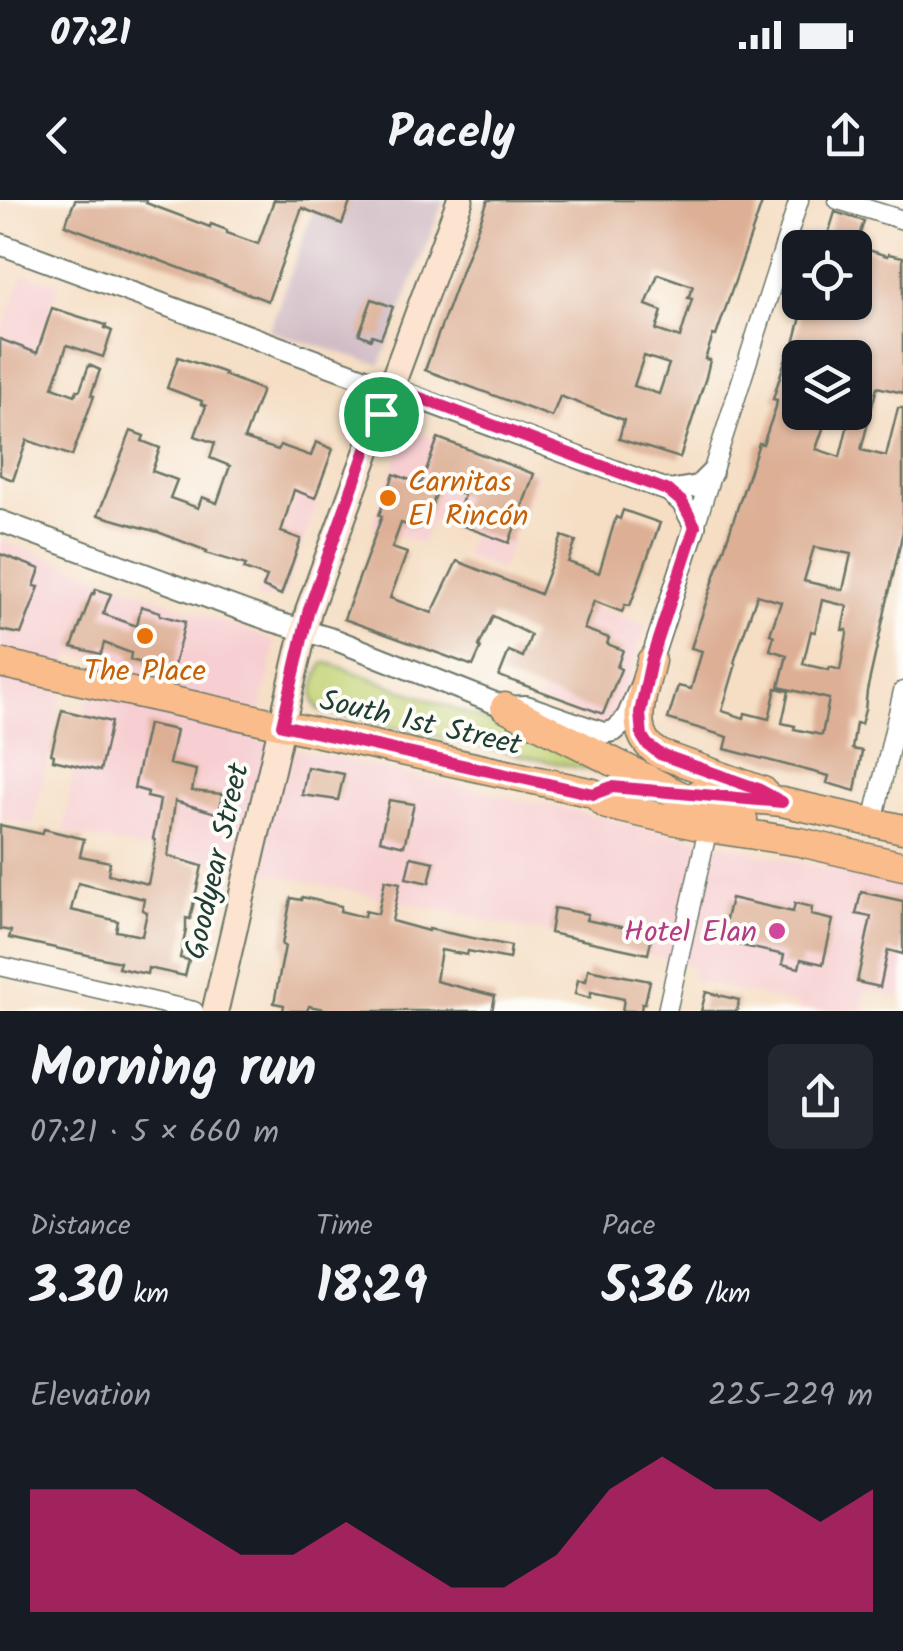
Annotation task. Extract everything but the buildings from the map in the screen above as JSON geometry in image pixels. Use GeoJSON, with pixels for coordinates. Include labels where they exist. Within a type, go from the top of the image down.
{"type":"FeatureCollection","features":[{"type":"Feature","properties":{"kind":"main road","name":"Goodyear Street"},"geometry":{"type":"LineString","coordinates":[[216,1011],[309,609],[460,200]]}},
{"type":"Feature","properties":{"kind":"main road"},"geometry":{"type":"LineString","coordinates":[[651,661],[640,713],[640,729],[647,744],[660,754],[758,789],[782,802]]}},
{"type":"Feature","properties":{"kind":"main road","name":"South 1st Street"},"geometry":{"type":"LineString","coordinates":[[0,663],[593,794],[607,805],[708,828],[800,842],[903,866]]}},
{"type":"Feature","properties":{"kind":"main road"},"geometry":{"type":"LineString","coordinates":[[505,707],[671,791],[717,812],[781,828],[800,842]]}},
{"type":"Feature","properties":{"kind":"main road","name":"South 1st Street"},"geometry":{"type":"LineString","coordinates":[[593,794],[612,787],[782,802],[903,829]]}},
{"type":"Feature","properties":{"kind":"street"},"geometry":{"type":"LineString","coordinates":[[0,521],[505,707],[526,706],[604,734],[614,731],[628,714],[651,661],[799,200]]}},
{"type":"Feature","properties":{"kind":"street"},"geometry":{"type":"LineString","coordinates":[[838,200],[903,220]]}},
{"type":"Feature","properties":{"kind":"street"},"geometry":{"type":"LineString","coordinates":[[0,244],[669,491],[682,502],[695,526]]}},
{"type":"Feature","properties":{"kind":"street"},"geometry":{"type":"LineString","coordinates":[[669,491],[698,486],[712,472]]}},
{"type":"Feature","properties":{"kind":"street"},"geometry":{"type":"LineString","coordinates":[[872,822],[903,691]]}},
{"type":"Feature","properties":{"kind":"street"},"geometry":{"type":"LineString","coordinates":[[667,1011],[708,828]]}},
{"type":"Feature","properties":{"kind":"street"},"geometry":{"type":"LineString","coordinates":[[0,966],[194,1011]]}},
{"type":"Feature","properties":{"kind":"shaded area"},"geometry":{"type":"Polygon","coordinates":[[[317,200],[444,200],[380,365],[269,331],[317,200]]]}},
{"type":"Feature","properties":{"kind":"shaded area"},"geometry":{"type":"Polygon","coordinates":[[[24,273],[59,285],[0,442],[0,337],[24,273]]]}},
{"type":"Feature","properties":{"kind":"shaded area"},"geometry":{"type":"Polygon","coordinates":[[[408,429],[537,472],[501,570],[464,556],[471,534],[431,521],[422,543],[372,526],[408,429]]]}},
{"type":"Feature","properties":{"kind":"shaded area"},"geometry":{"type":"Polygon","coordinates":[[[297,493],[318,501],[283,597],[257,598],[297,493]]]}},
{"type":"Feature","properties":{"kind":"shaded area"},"geometry":{"type":"Polygon","coordinates":[[[0,540],[276,642],[254,740],[903,885],[903,998],[867,990],[862,1011],[798,1011],[798,1005],[692,980],[693,965],[63,832],[86,704],[99,660],[71,653],[33,826],[0,818],[0,540]]]}},
{"type":"Feature","properties":{"kind":"shaded area"},"geometry":{"type":"Polygon","coordinates":[[[576,601],[646,626],[611,729],[539,702],[576,601]]]}},
{"type":"Feature","properties":{"kind":"green space"},"geometry":{"type":"Polygon","coordinates":[[[324,663],[568,751],[611,775],[320,711],[313,694],[324,663]]]}},
{"type":"Feature","properties":{"kind":"place","name":"Carnitas El Rincón"},"geometry":{"type":"Point","coordinates":[388,498]}},
{"type":"Feature","properties":{"kind":"place","name":"The Place"},"geometry":{"type":"Point","coordinates":[145,636]}},
{"type":"Feature","properties":{"kind":"place","name":"Hotel Elan"},"geometry":{"type":"Point","coordinates":[777,931]}},
{"type":"Feature","properties":{"kind":"route"},"geometry":{"type":"LineString","coordinates":[[391,387],[669,491],[682,502],[695,526],[651,661],[640,713],[642,736],[660,754],[720,774],[782,802],[612,787],[593,794],[282,725],[309,609],[381,414],[391,387]]}}]}
